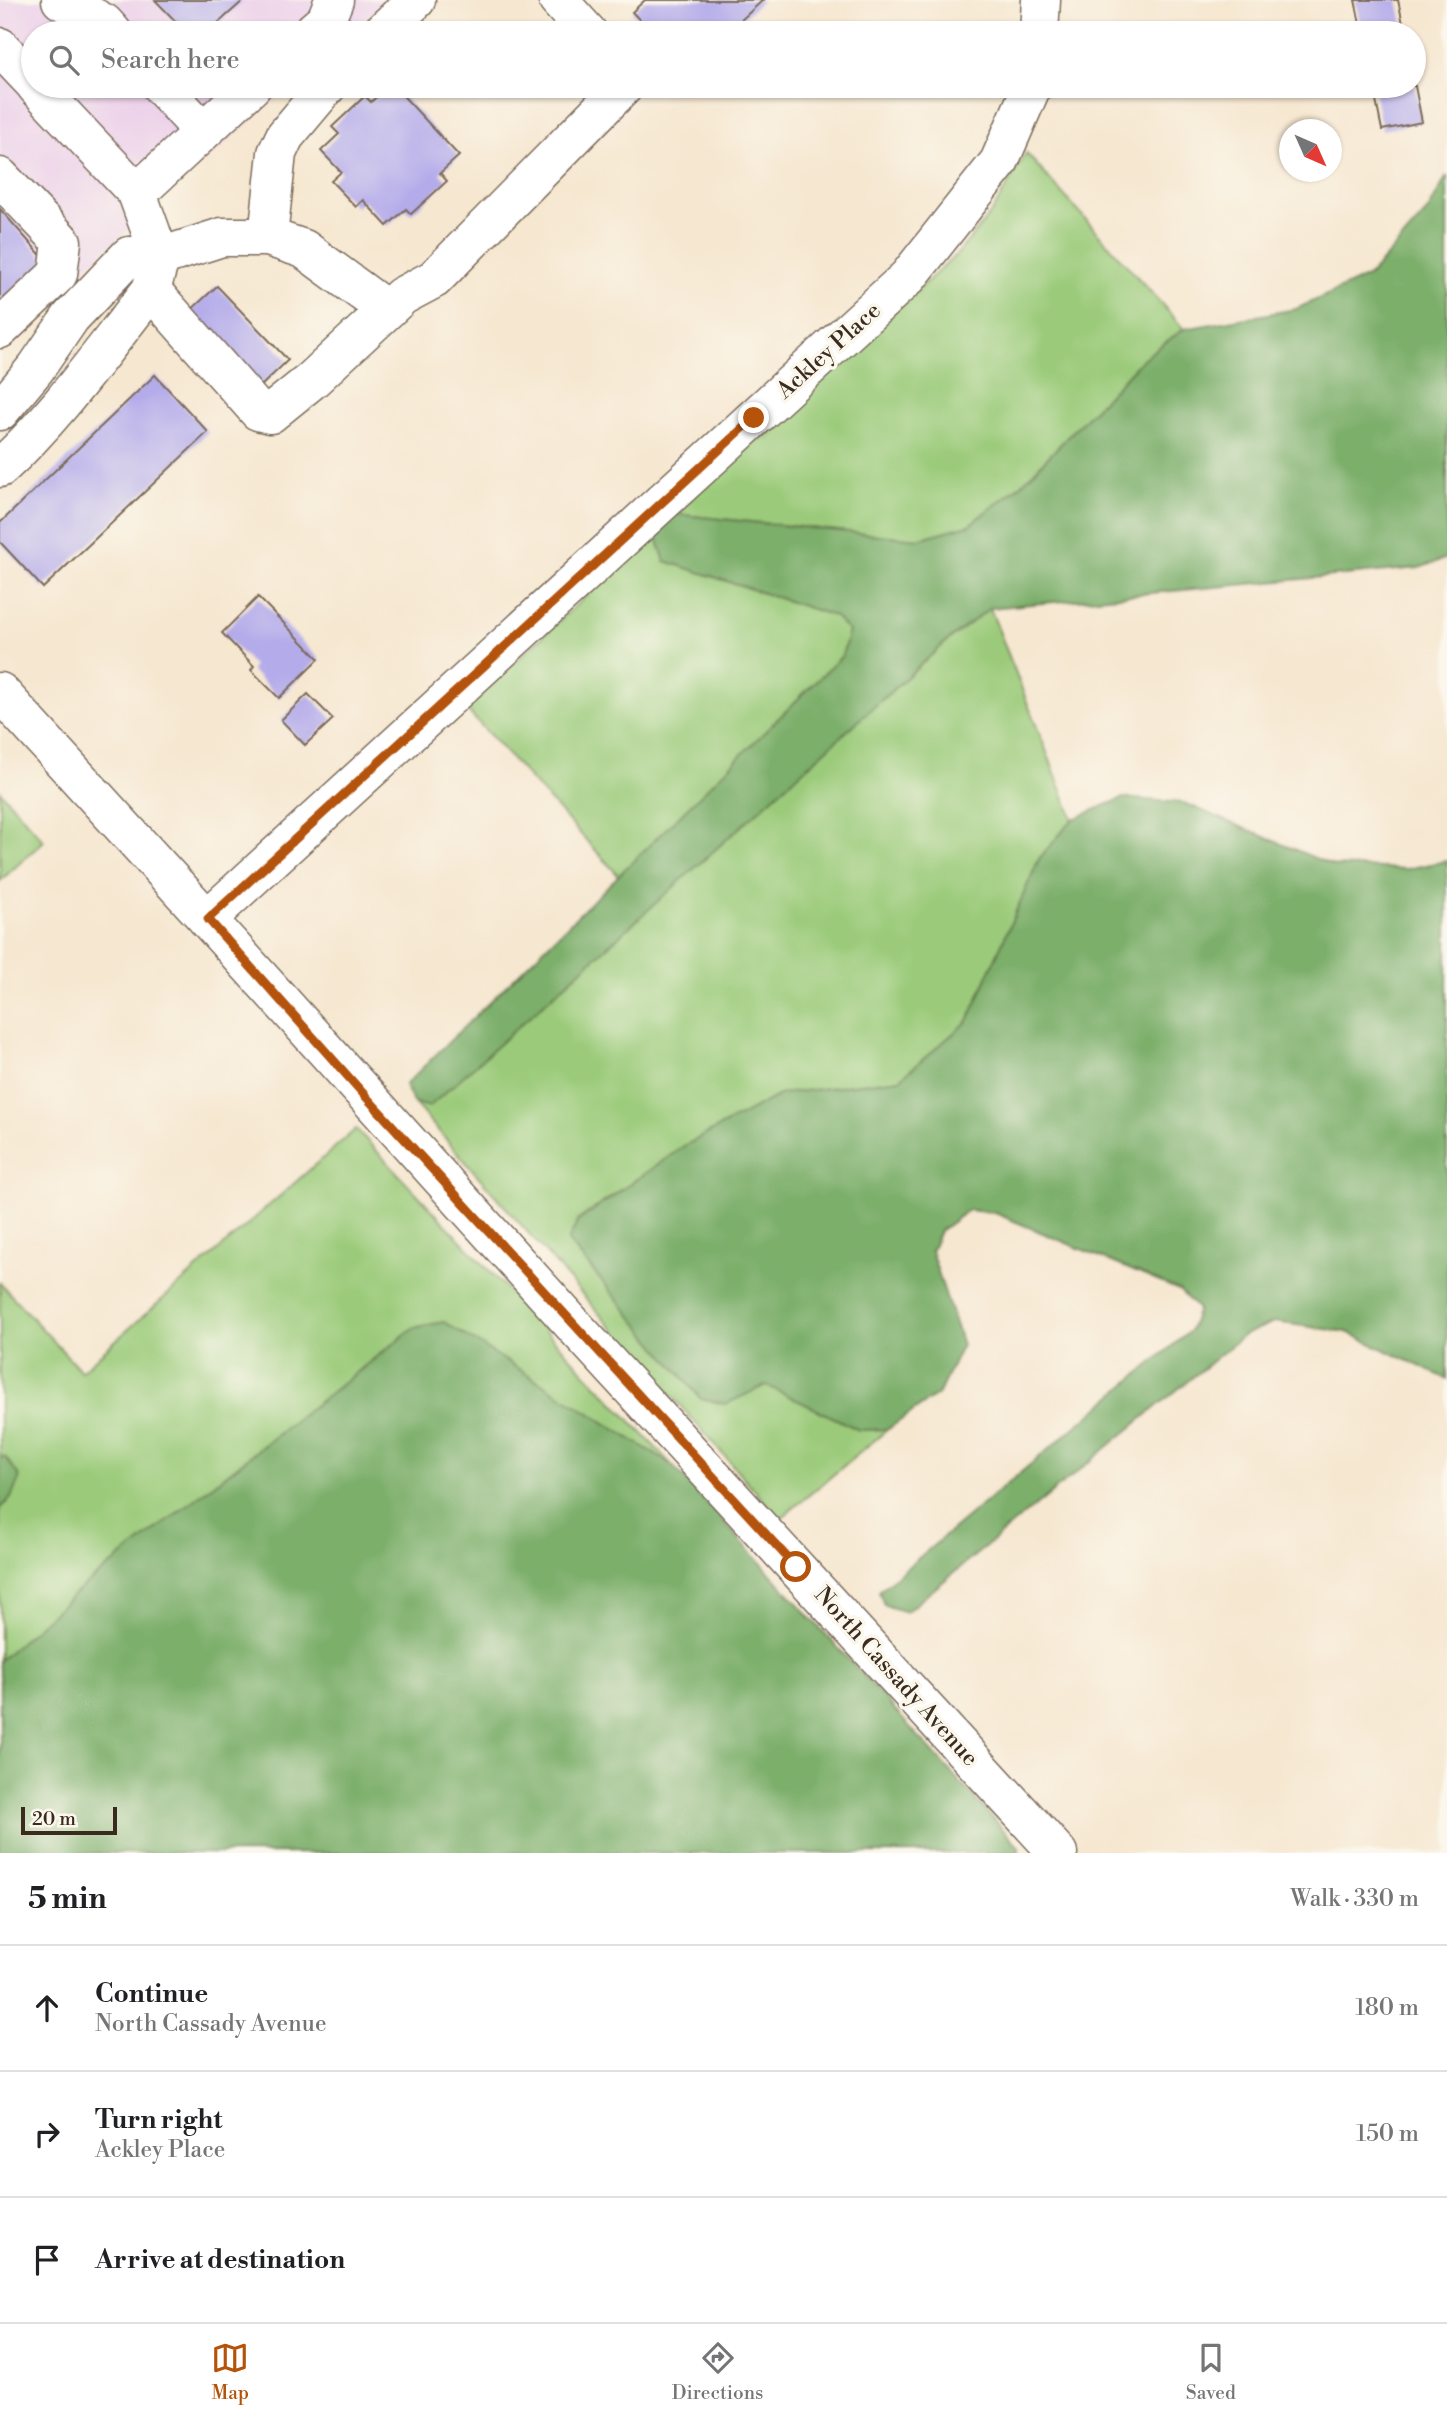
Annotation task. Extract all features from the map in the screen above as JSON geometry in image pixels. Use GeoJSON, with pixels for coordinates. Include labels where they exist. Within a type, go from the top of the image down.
{"type":"FeatureCollection","features":[{"type":"Feature","properties":{"kind":"street"},"geometry":{"type":"LineString","coordinates":[[61,0],[105,19]]}},
{"type":"Feature","properties":{"kind":"street"},"geometry":{"type":"LineString","coordinates":[[325,21],[334,0]]}},
{"type":"Feature","properties":{"kind":"street"},"geometry":{"type":"LineString","coordinates":[[394,21],[416,0]]}},
{"type":"Feature","properties":{"kind":"street"},"geometry":{"type":"LineString","coordinates":[[558,0],[577,21]]}},
{"type":"Feature","properties":{"kind":"street"},"geometry":{"type":"LineString","coordinates":[[1040,21],[1041,0]]}},
{"type":"Feature","properties":{"kind":"street"},"geometry":{"type":"LineString","coordinates":[[0,47],[21,69]]}},
{"type":"Feature","properties":{"kind":"street"},"geometry":{"type":"LineString","coordinates":[[48,98],[137,193],[155,273]]}},
{"type":"Feature","properties":{"kind":"street"},"geometry":{"type":"LineString","coordinates":[[172,98],[202,130]]}},
{"type":"Feature","properties":{"kind":"street"},"geometry":{"type":"LineString","coordinates":[[137,193],[238,98]]}},
{"type":"Feature","properties":{"kind":"street"},"geometry":{"type":"LineString","coordinates":[[268,237],[277,153],[285,136],[317,98]]}},
{"type":"Feature","properties":{"kind":"street"},"geometry":{"type":"LineString","coordinates":[[0,411],[36,368],[71,317],[128,256],[155,273],[258,411],[270,414],[312,380],[402,296],[434,279],[612,98]]}},
{"type":"Feature","properties":{"kind":"street","name":"Ackley Place"},"geometry":{"type":"LineString","coordinates":[[208,919],[908,277],[999,162],[1027,98]]}},
{"type":"Feature","properties":{"kind":"street"},"geometry":{"type":"LineString","coordinates":[[0,177],[62,242],[58,274],[0,329]]}},
{"type":"Feature","properties":{"kind":"street"},"geometry":{"type":"LineString","coordinates":[[0,468],[22,448],[64,398],[155,273],[222,237],[268,237],[304,249],[387,310]]}},
{"type":"Feature","properties":{"kind":"street","name":"North Cassady Avenue"},"geometry":{"type":"LineString","coordinates":[[0,692],[577,1329],[1058,1853]]}},
{"type":"Feature","properties":{"kind":"shaded area"},"geometry":{"type":"Polygon","coordinates":[[[0,0],[387,0],[363,21],[21,21],[21,98],[276,98],[0,343],[0,0]]]}},
{"type":"Feature","properties":{"kind":"green space"},"geometry":{"type":"Polygon","coordinates":[[[1026,153],[1184,329],[1144,358],[1023,483],[969,525],[918,539],[673,514],[958,253],[992,212],[1026,153]]]}},
{"type":"Feature","properties":{"kind":"green space"},"geometry":{"type":"Polygon","coordinates":[[[1447,176],[1447,558],[1419,568],[990,608],[947,641],[429,1107],[413,1102],[405,1085],[842,656],[849,631],[834,616],[665,561],[655,532],[673,514],[918,539],[969,525],[1023,483],[1144,358],[1184,329],[1296,309],[1369,276],[1428,211],[1447,176]]]}},
{"type":"Feature","properties":{"kind":"green space"},"geometry":{"type":"Polygon","coordinates":[[[655,532],[665,561],[834,616],[849,631],[842,656],[619,876],[465,708],[655,532]]]}},
{"type":"Feature","properties":{"kind":"green space"},"geometry":{"type":"Polygon","coordinates":[[[990,608],[1073,819],[1039,859],[968,1021],[900,1079],[781,1094],[684,1146],[578,1220],[726,1404],[765,1384],[859,1430],[888,1429],[780,1519],[413,1102],[429,1106],[947,641],[990,608]]]}},
{"type":"Feature","properties":{"kind":"green space"},"geometry":{"type":"Polygon","coordinates":[[[0,791],[44,841],[0,881],[0,791]]]}},
{"type":"Feature","properties":{"kind":"green space"},"geometry":{"type":"Polygon","coordinates":[[[1123,798],[1184,803],[1334,866],[1406,869],[1447,861],[1447,1379],[1347,1332],[1274,1322],[1244,1335],[906,1612],[884,1605],[879,1591],[1190,1331],[1198,1309],[1179,1290],[995,1213],[968,1210],[940,1231],[931,1251],[962,1345],[939,1393],[888,1429],[859,1430],[766,1385],[726,1404],[701,1399],[568,1241],[578,1221],[684,1146],[781,1094],[900,1079],[968,1021],[1039,859],[1073,819],[1123,798]]]}},
{"type":"Feature","properties":{"kind":"green space"},"geometry":{"type":"Polygon","coordinates":[[[356,1129],[672,1465],[443,1322],[413,1328],[79,1590],[0,1660],[0,1508],[11,1498],[5,1457],[0,1456],[0,1283],[81,1371],[356,1129]]]}},
{"type":"Feature","properties":{"kind":"green space"},"geometry":{"type":"Polygon","coordinates":[[[444,1322],[672,1465],[1019,1847],[1019,1853],[0,1853],[0,1660],[79,1590],[414,1328],[444,1322]]]}},
{"type":"Feature","properties":{"kind":"green space"},"geometry":{"type":"Polygon","coordinates":[[[0,1457],[5,1457],[20,1477],[11,1498],[0,1508],[0,1457]]]}},
{"type":"Feature","properties":{"kind":"building"},"geometry":{"type":"Polygon","coordinates":[[[155,0],[244,0],[220,21],[175,21],[155,0]]]}},
{"type":"Feature","properties":{"kind":"building"},"geometry":{"type":"Polygon","coordinates":[[[645,0],[763,0],[740,21],[641,21],[632,12],[645,0]]]}},
{"type":"Feature","properties":{"kind":"building"},"geometry":{"type":"Polygon","coordinates":[[[1355,0],[1398,0],[1402,21],[1359,21],[1355,0]]]}},
{"type":"Feature","properties":{"kind":"building"},"geometry":{"type":"Polygon","coordinates":[[[363,98],[371,102],[375,98],[405,98],[459,156],[440,173],[447,181],[411,214],[406,209],[387,226],[363,200],[356,207],[331,181],[341,172],[321,151],[339,134],[332,127],[363,98]]]}},
{"type":"Feature","properties":{"kind":"building"},"geometry":{"type":"Polygon","coordinates":[[[1375,98],[1417,98],[1422,122],[1382,130],[1375,98]]]}},
{"type":"Feature","properties":{"kind":"building"},"geometry":{"type":"Polygon","coordinates":[[[0,209],[46,261],[0,302],[0,209]]]}},
{"type":"Feature","properties":{"kind":"building"},"geometry":{"type":"Polygon","coordinates":[[[217,286],[288,360],[260,387],[189,312],[217,286]]]}},
{"type":"Feature","properties":{"kind":"building"},"geometry":{"type":"Polygon","coordinates":[[[155,375],[208,432],[43,588],[0,542],[0,523],[155,375]]]}},
{"type":"Feature","properties":{"kind":"building"},"geometry":{"type":"Polygon","coordinates":[[[258,597],[319,659],[279,698],[251,670],[254,666],[222,633],[258,597]]]}},
{"type":"Feature","properties":{"kind":"building"},"geometry":{"type":"Polygon","coordinates":[[[308,694],[333,719],[305,745],[281,720],[308,694]]]}},
{"type":"Feature","properties":{"kind":"route"},"geometry":{"type":"LineString","coordinates":[[754,418],[208,919],[368,1099],[796,1567]]}}]}
